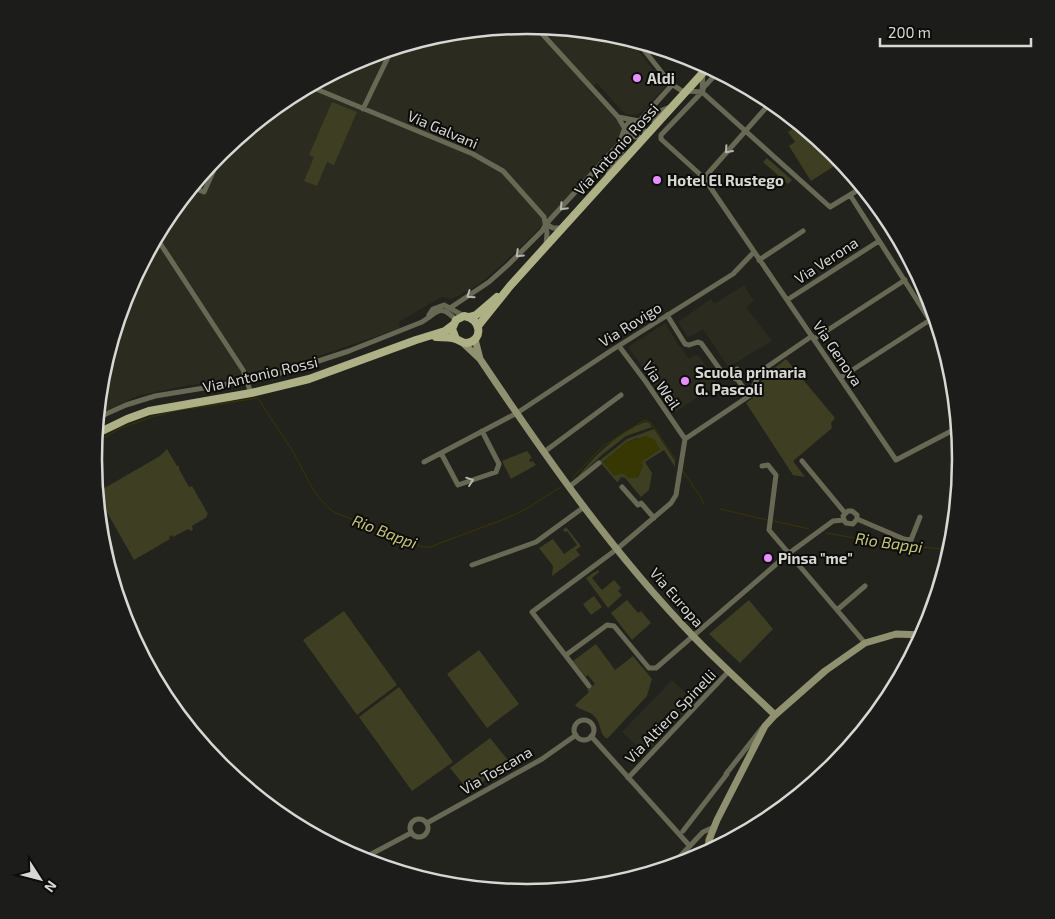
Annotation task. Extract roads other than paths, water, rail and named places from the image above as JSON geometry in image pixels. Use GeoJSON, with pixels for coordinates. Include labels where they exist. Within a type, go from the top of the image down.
{"type":"FeatureCollection","features":[{"type":"Feature","properties":{"kind":"main road","name":"Via Antonio Rossi"},"geometry":{"type":"LineString","coordinates":[[475,339],[478,333],[478,326],[510,286],[703,73]]}},
{"type":"Feature","properties":{"kind":"main road","name":"Via Antonio Rossi"},"geometry":{"type":"LineString","coordinates":[[103,431],[149,411],[251,393],[309,379],[446,331],[455,322],[476,315],[510,286]]}},
{"type":"Feature","properties":{"kind":"main road"},"geometry":{"type":"LineString","coordinates":[[467,317],[473,319],[478,326]]}},
{"type":"Feature","properties":{"kind":"main road"},"geometry":{"type":"LineString","coordinates":[[455,322],[452,329],[456,338],[463,343],[475,339]]}},
{"type":"Feature","properties":{"kind":"main road","name":"Via Antonio Rossi"},"geometry":{"type":"LineString","coordinates":[[429,337],[456,338]]}},
{"type":"Feature","properties":{"kind":"street"},"geometry":{"type":"LineString","coordinates":[[543,35],[618,117],[629,136],[626,147],[616,160],[604,182]]}},
{"type":"Feature","properties":{"kind":"street"},"geometry":{"type":"LineString","coordinates":[[644,50],[672,84],[686,92],[700,91]]}},
{"type":"Feature","properties":{"kind":"street"},"geometry":{"type":"LineString","coordinates":[[364,109],[388,57]]}},
{"type":"Feature","properties":{"kind":"street"},"geometry":{"type":"LineString","coordinates":[[700,91],[703,73]]}},
{"type":"Feature","properties":{"kind":"street","name":"Via Antonio Rossi"},"geometry":{"type":"LineString","coordinates":[[661,136],[714,77]]}},
{"type":"Feature","properties":{"kind":"street"},"geometry":{"type":"LineString","coordinates":[[696,81],[700,91],[746,130],[830,207],[857,191]]}},
{"type":"Feature","properties":{"kind":"street","name":"Via Antonio Rossi"},"geometry":{"type":"LineString","coordinates":[[639,121],[672,84]]}},
{"type":"Feature","properties":{"kind":"street","name":"Via Galvani"},"geometry":{"type":"LineString","coordinates":[[318,90],[473,154],[490,163],[503,171],[544,217],[546,224]]}},
{"type":"Feature","properties":{"kind":"street"},"geometry":{"type":"LineString","coordinates":[[618,117],[639,121],[652,120],[660,111],[673,106]]}},
{"type":"Feature","properties":{"kind":"street"},"geometry":{"type":"LineString","coordinates":[[704,178],[766,108]]}},
{"type":"Feature","properties":{"kind":"street"},"geometry":{"type":"LineString","coordinates":[[624,127],[631,120]]}},
{"type":"Feature","properties":{"kind":"street"},"geometry":{"type":"LineString","coordinates":[[624,127],[636,125],[639,121]]}},
{"type":"Feature","properties":{"kind":"street"},"geometry":{"type":"LineString","coordinates":[[629,136],[644,138],[645,132],[639,121]]}},
{"type":"Feature","properties":{"kind":"street","name":"Via Antonio Rossi"},"geometry":{"type":"LineString","coordinates":[[427,318],[430,312],[438,306],[444,305],[450,308],[489,282],[535,238],[619,144],[624,127]]}},
{"type":"Feature","properties":{"kind":"street","name":"Via Genova"},"geometry":{"type":"LineString","coordinates":[[661,136],[661,139],[704,178],[896,460],[952,430]]}},
{"type":"Feature","properties":{"kind":"street"},"geometry":{"type":"LineString","coordinates":[[198,190],[204,192],[213,173]]}},
{"type":"Feature","properties":{"kind":"street"},"geometry":{"type":"LineString","coordinates":[[850,195],[930,319]]}},
{"type":"Feature","properties":{"kind":"street"},"geometry":{"type":"LineString","coordinates":[[546,224],[553,228],[564,228]]}},
{"type":"Feature","properties":{"kind":"street"},"geometry":{"type":"LineString","coordinates":[[544,250],[548,239],[546,224]]}},
{"type":"Feature","properties":{"kind":"street"},"geometry":{"type":"LineString","coordinates":[[759,260],[803,230]]}},
{"type":"Feature","properties":{"kind":"street","name":"Via Verona"},"geometry":{"type":"LineString","coordinates":[[787,300],[879,241]]}},
{"type":"Feature","properties":{"kind":"street"},"geometry":{"type":"LineString","coordinates":[[161,244],[243,370],[251,393]]}},
{"type":"Feature","properties":{"kind":"street","name":"Via Rovigo"},"geometry":{"type":"LineString","coordinates":[[424,462],[517,413],[733,274],[754,252]]}},
{"type":"Feature","properties":{"kind":"street"},"geometry":{"type":"LineString","coordinates":[[589,686],[532,612],[617,549],[674,500],[685,439],[748,396],[764,369],[905,280]]}},
{"type":"Feature","properties":{"kind":"street"},"geometry":{"type":"LineString","coordinates":[[450,308],[467,317]]}},
{"type":"Feature","properties":{"kind":"street","name":"Via Antonio Rossi"},"geometry":{"type":"LineString","coordinates":[[104,415],[130,403],[155,396],[247,381],[314,363],[422,322],[437,311],[443,310],[447,312],[455,322]]}},
{"type":"Feature","properties":{"kind":"street"},"geometry":{"type":"LineString","coordinates":[[667,315],[685,344],[689,345],[698,342],[701,344],[720,371],[738,380]]}},
{"type":"Feature","properties":{"kind":"street"},"geometry":{"type":"LineString","coordinates":[[840,378],[930,320]]}},
{"type":"Feature","properties":{"kind":"street","name":"Via Europa"},"geometry":{"type":"LineString","coordinates":[[475,339],[480,359]]}},
{"type":"Feature","properties":{"kind":"street","name":"Via Europa"},"geometry":{"type":"LineString","coordinates":[[463,343],[480,359],[567,484],[617,549],[693,636],[775,715]]}},
{"type":"Feature","properties":{"kind":"street","name":"Via Weil"},"geometry":{"type":"LineString","coordinates":[[619,346],[685,439]]}},
{"type":"Feature","properties":{"kind":"street"},"geometry":{"type":"LineString","coordinates":[[737,369],[738,380],[748,396]]}},
{"type":"Feature","properties":{"kind":"street"},"geometry":{"type":"LineString","coordinates":[[544,452],[620,395]]}},
{"type":"Feature","properties":{"kind":"street"},"geometry":{"type":"LineString","coordinates":[[441,453],[458,485],[496,472],[499,464],[482,431]]}},
{"type":"Feature","properties":{"kind":"street"},"geometry":{"type":"LineString","coordinates":[[802,461],[845,513],[844,520]]}},
{"type":"Feature","properties":{"kind":"street"},"geometry":{"type":"LineString","coordinates":[[567,484],[599,463]]}},
{"type":"Feature","properties":{"kind":"street"},"geometry":{"type":"LineString","coordinates":[[762,466],[768,465],[776,476],[769,530],[864,643]]}},
{"type":"Feature","properties":{"kind":"street"},"geometry":{"type":"LineString","coordinates":[[622,487],[638,505],[641,503],[654,518]]}},
{"type":"Feature","properties":{"kind":"street"},"geometry":{"type":"LineString","coordinates":[[472,565],[536,542],[584,507]]}},
{"type":"Feature","properties":{"kind":"street"},"geometry":{"type":"LineString","coordinates":[[845,513],[852,510],[857,515],[857,519]]}},
{"type":"Feature","properties":{"kind":"street"},"geometry":{"type":"LineString","coordinates":[[857,519],[904,539],[911,540],[920,517]]}},
{"type":"Feature","properties":{"kind":"street"},"geometry":{"type":"LineString","coordinates":[[566,655],[607,625],[614,626],[648,668],[652,669],[661,665],[788,554],[833,521],[844,520],[849,524],[853,524],[857,519]]}},
{"type":"Feature","properties":{"kind":"street"},"geometry":{"type":"LineString","coordinates":[[837,610],[865,586]]}},
{"type":"Feature","properties":{"kind":"street"},"geometry":{"type":"LineString","coordinates":[[683,831],[759,730],[825,671],[864,643],[896,634],[915,635]]}},
{"type":"Feature","properties":{"kind":"street","name":"Via Altiero Spinelli"},"geometry":{"type":"LineString","coordinates":[[628,778],[729,671]]}},
{"type":"Feature","properties":{"kind":"street","name":"Via Toscana"},"geometry":{"type":"LineString","coordinates":[[428,823],[542,759],[576,735],[574,731],[577,722],[584,720],[590,722],[594,727],[591,736]]}},
{"type":"Feature","properties":{"kind":"street"},"geometry":{"type":"LineString","coordinates":[[709,844],[714,826],[765,726]]}},
{"type":"Feature","properties":{"kind":"street"},"geometry":{"type":"LineString","coordinates":[[576,735],[583,739],[591,736],[688,844]]}},
{"type":"Feature","properties":{"kind":"street","name":"Via Toscana"},"geometry":{"type":"LineString","coordinates":[[411,833],[410,826],[413,820],[422,819],[428,823]]}},
{"type":"Feature","properties":{"kind":"street","name":"Via Toscana"},"geometry":{"type":"LineString","coordinates":[[411,833],[418,837],[425,836],[428,830],[428,823]]}},
{"type":"Feature","properties":{"kind":"street"},"geometry":{"type":"LineString","coordinates":[[679,857],[703,832],[714,826]]}},
{"type":"Feature","properties":{"kind":"street","name":"Via Toscana"},"geometry":{"type":"LineString","coordinates":[[370,855],[411,833]]}},
{"type":"Feature","properties":{"kind":"waterway","name":"Rio Bappi"},"geometry":{"type":"LineString","coordinates":[[103,439],[121,428],[174,411],[258,398],[292,450],[316,493],[328,507],[336,513],[423,547],[430,547],[507,518],[526,509],[561,487]]}},
{"type":"Feature","properties":{"kind":"waterway","name":"Rio Bappi"},"geometry":{"type":"LineString","coordinates":[[572,478],[603,446],[645,420],[651,423],[676,460]]}},
{"type":"Feature","properties":{"kind":"waterway","name":"Rio Bappi"},"geometry":{"type":"LineString","coordinates":[[682,470],[704,503]]}},
{"type":"Feature","properties":{"kind":"waterway","name":"Rio Bappi"},"geometry":{"type":"LineString","coordinates":[[720,509],[767,520]]}},
{"type":"Feature","properties":{"kind":"waterway"},"geometry":{"type":"LineString","coordinates":[[774,521],[809,529]]}},
{"type":"Feature","properties":{"kind":"waterway","name":"Rio Bappi"},"geometry":{"type":"LineString","coordinates":[[826,533],[890,544],[944,549]]}},
{"type":"Feature","properties":{"kind":"waterway"},"geometry":{"type":"LineString","coordinates":[[704,847],[707,834]]}},
{"type":"Feature","properties":{"kind":"waterway"},"geometry":{"type":"LineString","coordinates":[[713,843],[714,837]]}},
{"type":"Feature","properties":{"kind":"place","name":"Aldi"},"geometry":{"type":"Point","coordinates":[637,78]}},
{"type":"Feature","properties":{"kind":"place","name":"Hotel El Rustego"},"geometry":{"type":"Point","coordinates":[657,180]}},
{"type":"Feature","properties":{"kind":"place","name":"Scuola primaria G. Pascoli"},"geometry":{"type":"Point","coordinates":[685,381]}},
{"type":"Feature","properties":{"kind":"place","name":"Pinsa \"me\""},"geometry":{"type":"Point","coordinates":[768,558]}}]}
